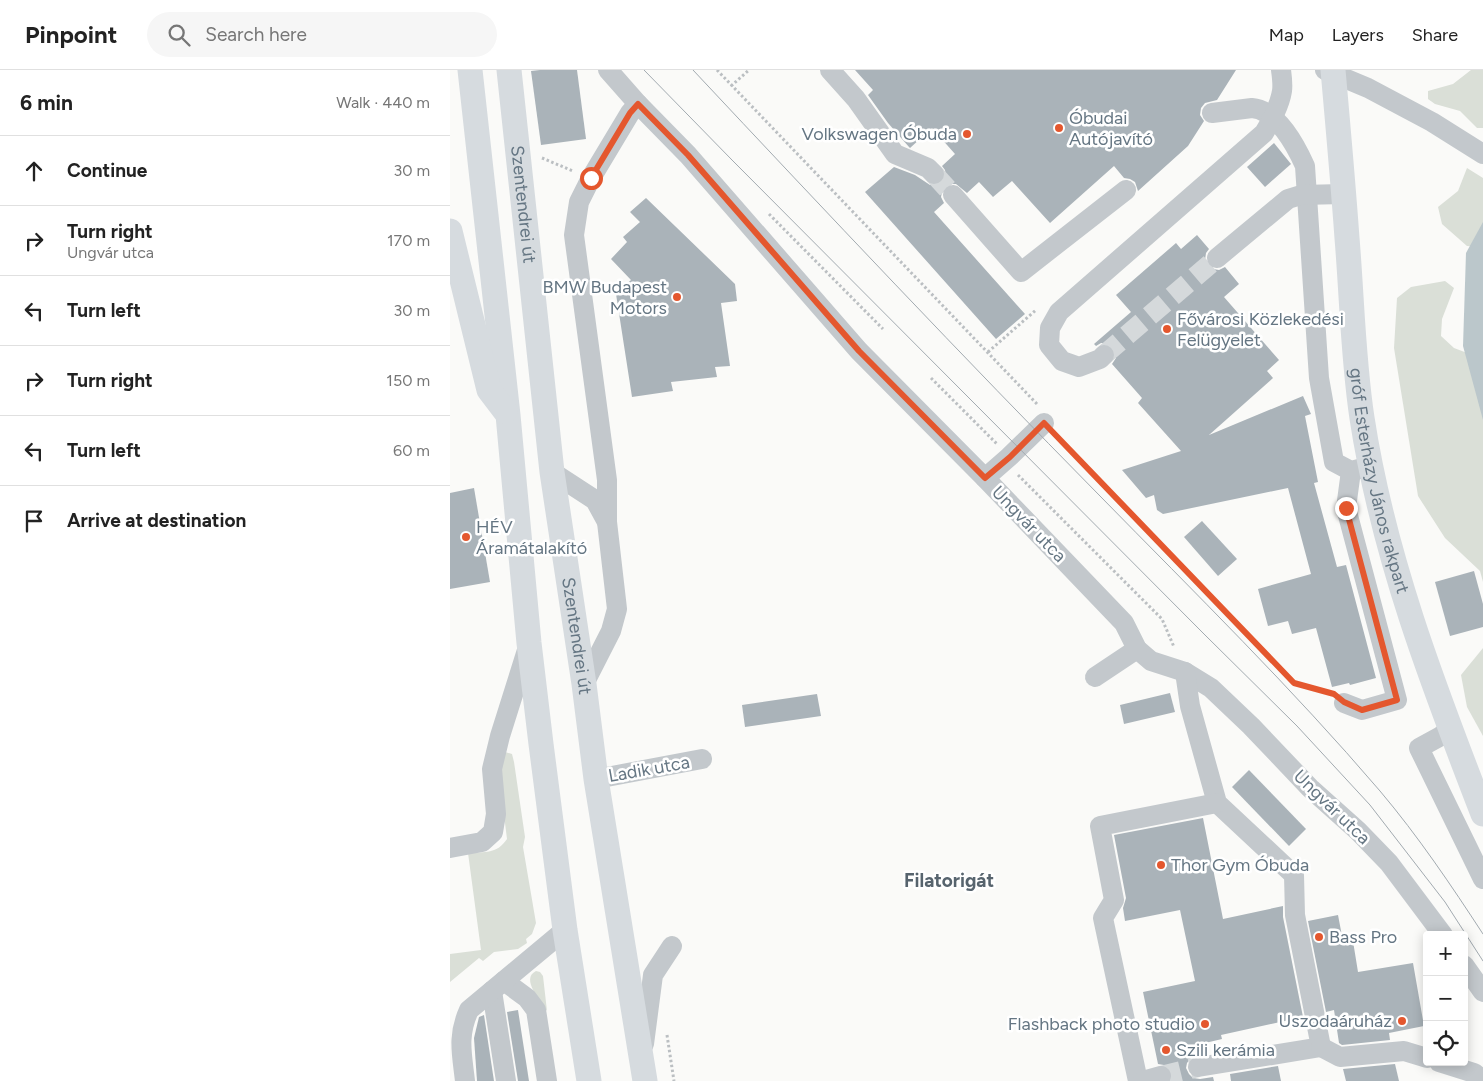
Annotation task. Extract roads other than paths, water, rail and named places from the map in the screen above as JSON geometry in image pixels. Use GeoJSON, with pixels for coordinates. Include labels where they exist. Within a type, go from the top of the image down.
{"type":"FeatureCollection","features":[{"type":"Feature","properties":{"kind":"main road"},"geometry":{"type":"LineString","coordinates":[[470,70],[508,415],[541,744],[565,930],[589,1081]]}},
{"type":"Feature","properties":{"kind":"main road","name":"Szentendrei út"},"geometry":{"type":"LineString","coordinates":[[509,70],[552,472],[584,684],[596,778],[643,1072]]}},
{"type":"Feature","properties":{"kind":"main road","name":"gróf Esterházy János rakpart"},"geometry":{"type":"LineString","coordinates":[[1330,71],[1344,194],[1362,419],[1361,469],[1388,542],[1410,616],[1483,814]]}},
{"type":"Feature","properties":{"kind":"main road"},"geometry":{"type":"LineString","coordinates":[[450,230],[489,390],[508,415]]}},
{"type":"Feature","properties":{"kind":"main road"},"geometry":{"type":"LineString","coordinates":[[450,320],[466,328],[478,346]]}},
{"type":"Feature","properties":{"kind":"street","name":"Ungvár utca"},"geometry":{"type":"LineString","coordinates":[[608,70],[688,155],[859,351],[985,478],[1124,624],[1137,649],[1151,661],[1185,672],[1211,688],[1310,788],[1358,831],[1389,863],[1440,931]]}},
{"type":"Feature","properties":{"kind":"street"},"geometry":{"type":"LineString","coordinates":[[830,70],[856,99],[895,154],[928,168],[934,174]]}},
{"type":"Feature","properties":{"kind":"street"},"geometry":{"type":"LineString","coordinates":[[1104,355],[1100,359],[1079,367],[1062,361],[1050,345],[1050,328],[1059,312],[1264,134],[1283,89],[1281,70]]}},
{"type":"Feature","properties":{"kind":"street"},"geometry":{"type":"LineString","coordinates":[[1330,71],[1368,88],[1432,122],[1483,154]]}},
{"type":"Feature","properties":{"kind":"street"},"geometry":{"type":"LineString","coordinates":[[584,684],[611,631],[617,609],[607,522],[607,480],[574,235],[580,202],[591,178],[630,113],[638,104]]}},
{"type":"Feature","properties":{"kind":"street"},"geometry":{"type":"LineString","coordinates":[[1212,113],[1257,108],[1272,116],[1298,149],[1306,166],[1319,378],[1334,462],[1361,469],[1346,508],[1397,700],[1362,710],[1344,702]]}},
{"type":"Feature","properties":{"kind":"street"},"geometry":{"type":"LineString","coordinates":[[953,195],[1021,272],[1126,190]]}},
{"type":"Feature","properties":{"kind":"street"},"geometry":{"type":"LineString","coordinates":[[1217,258],[1288,199],[1295,196],[1344,194]]}},
{"type":"Feature","properties":{"kind":"street"},"geometry":{"type":"LineString","coordinates":[[985,478],[1044,423]]}},
{"type":"Feature","properties":{"kind":"street"},"geometry":{"type":"LineString","coordinates":[[552,472],[595,500],[607,522]]}},
{"type":"Feature","properties":{"kind":"street"},"geometry":{"type":"LineString","coordinates":[[450,848],[482,842],[493,832],[496,814],[492,769],[500,736],[530,643]]}},
{"type":"Feature","properties":{"kind":"street"},"geometry":{"type":"LineString","coordinates":[[1095,677],[1137,649]]}},
{"type":"Feature","properties":{"kind":"street"},"geometry":{"type":"LineString","coordinates":[[1185,672],[1190,706],[1216,803],[1294,875],[1295,915],[1321,1047]]}},
{"type":"Feature","properties":{"kind":"street"},"geometry":{"type":"LineString","coordinates":[[1450,728],[1442,736],[1419,748],[1483,879]]}},
{"type":"Feature","properties":{"kind":"street","name":"Ladik utca"},"geometry":{"type":"LineString","coordinates":[[596,778],[702,759]]}},
{"type":"Feature","properties":{"kind":"street"},"geometry":{"type":"LineString","coordinates":[[1138,1081],[1103,918],[1114,900],[1100,826],[1216,803]]}},
{"type":"Feature","properties":{"kind":"street"},"geometry":{"type":"LineString","coordinates":[[465,1081],[461,1037],[463,1023],[469,1010],[565,930]]}},
{"type":"Feature","properties":{"kind":"street"},"geometry":{"type":"LineString","coordinates":[[643,1072],[653,975],[672,946]]}},
{"type":"Feature","properties":{"kind":"street"},"geometry":{"type":"LineString","coordinates":[[1468,971],[1483,992]]}},
{"type":"Feature","properties":{"kind":"street"},"geometry":{"type":"LineString","coordinates":[[498,986],[528,998],[536,1010],[545,1078]]}},
{"type":"Feature","properties":{"kind":"street"},"geometry":{"type":"LineString","coordinates":[[498,986],[506,1081]]}},
{"type":"Feature","properties":{"kind":"street"},"geometry":{"type":"LineString","coordinates":[[1198,1067],[1321,1047],[1340,1057],[1404,1051],[1423,1057]]}},
{"type":"Feature","properties":{"kind":"street"},"geometry":{"type":"LineString","coordinates":[[1452,1066],[1474,1073],[1483,1080]]}},
{"type":"Feature","properties":{"kind":"tunnel"},"geometry":{"type":"LineString","coordinates":[[934,174],[953,195]]}},
{"type":"Feature","properties":{"kind":"tunnel"},"geometry":{"type":"LineString","coordinates":[[1104,355],[1217,258]]}},
{"type":"Feature","properties":{"kind":"tunnel"},"geometry":{"type":"LineString","coordinates":[[1161,1076],[1198,1067]]}},
{"type":"Feature","properties":{"kind":"tram line"},"geometry":{"type":"LineString","coordinates":[[644,70],[1297,726],[1370,805],[1445,902],[1483,961]]}},
{"type":"Feature","properties":{"kind":"tram line"},"geometry":{"type":"LineString","coordinates":[[693,70],[844,231],[1048,443],[1243,641],[1347,753],[1408,825],[1483,934]]}},
{"type":"Feature","properties":{"kind":"place","name":"Óbudai Autójavító"},"geometry":{"type":"Point","coordinates":[1059,128]}},
{"type":"Feature","properties":{"kind":"place","name":"Volkswagen Óbuda"},"geometry":{"type":"Point","coordinates":[967,134]}},
{"type":"Feature","properties":{"kind":"place","name":"BMW Budapest Motors"},"geometry":{"type":"Point","coordinates":[677,297]}},
{"type":"Feature","properties":{"kind":"place","name":"Fővárosi Közlekedési Felügyelet"},"geometry":{"type":"Point","coordinates":[1167,329]}},
{"type":"Feature","properties":{"kind":"place","name":"HÉV Áramátalakító"},"geometry":{"type":"Point","coordinates":[466,537]}},
{"type":"Feature","properties":{"kind":"place","name":"Thor Gym Óbuda"},"geometry":{"type":"Point","coordinates":[1161,865]}},
{"type":"Feature","properties":{"kind":"place","name":"Bass Pro"},"geometry":{"type":"Point","coordinates":[1319,937]}},
{"type":"Feature","properties":{"kind":"place","name":"Uszodaáruház"},"geometry":{"type":"Point","coordinates":[1402,1021]}},
{"type":"Feature","properties":{"kind":"place","name":"Flashback photo studio"},"geometry":{"type":"Point","coordinates":[1205,1024]}},
{"type":"Feature","properties":{"kind":"place","name":"Szili kerámia"},"geometry":{"type":"Point","coordinates":[1166,1050]}},
{"type":"Feature","properties":{"kind":"district","name":"Filatorigát"},"geometry":{"type":"Point","coordinates":[949,880]}}]}
